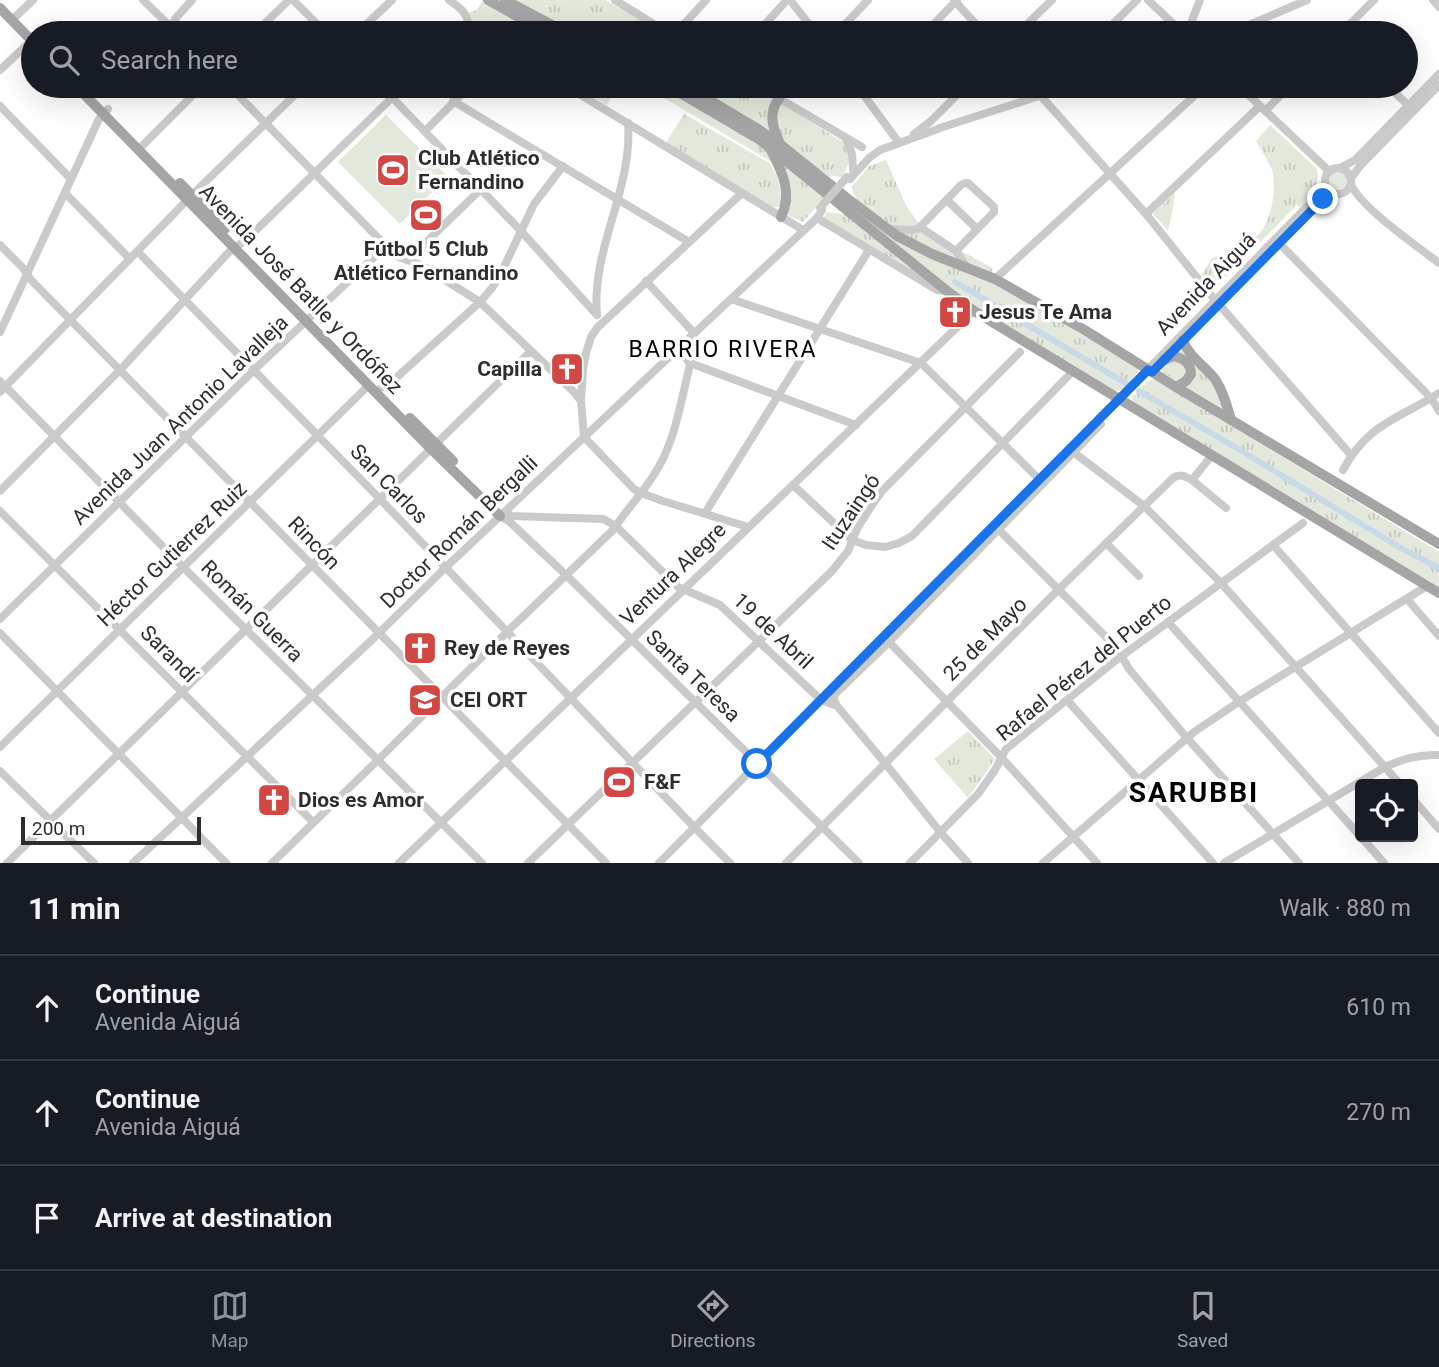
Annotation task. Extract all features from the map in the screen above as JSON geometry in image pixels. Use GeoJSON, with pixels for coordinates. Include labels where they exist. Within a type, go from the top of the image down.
{"type":"FeatureCollection","features":[{"type":"Feature","properties":{"kind":"main road"},"geometry":{"type":"LineString","coordinates":[[2,0],[21,25]]}},
{"type":"Feature","properties":{"kind":"main road"},"geometry":{"type":"LineString","coordinates":[[488,0],[526,21]]}},
{"type":"Feature","properties":{"kind":"main road"},"geometry":{"type":"LineString","coordinates":[[505,0],[544,21]]}},
{"type":"Feature","properties":{"kind":"main road"},"geometry":{"type":"LineString","coordinates":[[0,8],[14,17]]}},
{"type":"Feature","properties":{"kind":"main road","name":"Avenida José Batlle y Ordóñez"},"geometry":{"type":"LineString","coordinates":[[94,98],[309,319],[381,388],[434,447]]}},
{"type":"Feature","properties":{"kind":"main road"},"geometry":{"type":"LineString","coordinates":[[689,98],[776,146],[912,245],[995,279],[1083,329],[1439,544]]}},
{"type":"Feature","properties":{"kind":"main road"},"geometry":{"type":"LineString","coordinates":[[708,98],[758,129],[947,291],[974,311],[1439,593]]}},
{"type":"Feature","properties":{"kind":"main road"},"geometry":{"type":"LineString","coordinates":[[779,99],[774,106],[772,119],[787,196],[781,216]]}},
{"type":"Feature","properties":{"kind":"main road","name":"Avenida José Batlle y Ordóñez"},"geometry":{"type":"LineString","coordinates":[[309,319],[369,385],[503,514]]}},
{"type":"Feature","properties":{"kind":"main road"},"geometry":{"type":"LineString","coordinates":[[1183,340],[1188,350],[1219,385],[1231,420]]}},
{"type":"Feature","properties":{"kind":"main road"},"geometry":{"type":"LineString","coordinates":[[1164,360],[1174,356],[1190,365],[1191,374],[1186,381],[1175,387]]}},
{"type":"Feature","properties":{"kind":"street"},"geometry":{"type":"LineString","coordinates":[[14,17],[33,0]]}},
{"type":"Feature","properties":{"kind":"street"},"geometry":{"type":"LineString","coordinates":[[143,0],[163,21]]}},
{"type":"Feature","properties":{"kind":"street"},"geometry":{"type":"LineString","coordinates":[[174,21],[192,0]]}},
{"type":"Feature","properties":{"kind":"street"},"geometry":{"type":"LineString","coordinates":[[268,21],[291,0],[313,21]]}},
{"type":"Feature","properties":{"kind":"street"},"geometry":{"type":"LineString","coordinates":[[370,21],[392,0]]}},
{"type":"Feature","properties":{"kind":"street"},"geometry":{"type":"LineString","coordinates":[[449,0],[464,12],[469,21]]}},
{"type":"Feature","properties":{"kind":"street"},"geometry":{"type":"LineString","coordinates":[[687,21],[706,0]]}},
{"type":"Feature","properties":{"kind":"street"},"geometry":{"type":"LineString","coordinates":[[768,21],[788,0],[806,21]]}},
{"type":"Feature","properties":{"kind":"street"},"geometry":{"type":"LineString","coordinates":[[848,21],[868,0]]}},
{"type":"Feature","properties":{"kind":"street"},"geometry":{"type":"LineString","coordinates":[[936,21],[956,0],[974,21]]}},
{"type":"Feature","properties":{"kind":"street"},"geometry":{"type":"LineString","coordinates":[[1030,21],[1052,0]]}},
{"type":"Feature","properties":{"kind":"street"},"geometry":{"type":"LineString","coordinates":[[1116,21],[1137,0]]}},
{"type":"Feature","properties":{"kind":"street"},"geometry":{"type":"LineString","coordinates":[[1149,0],[1172,21]]}},
{"type":"Feature","properties":{"kind":"street"},"geometry":{"type":"LineString","coordinates":[[1190,21],[1200,0]]}},
{"type":"Feature","properties":{"kind":"street"},"geometry":{"type":"LineString","coordinates":[[1258,21],[1307,0]]}},
{"type":"Feature","properties":{"kind":"street"},"geometry":{"type":"LineString","coordinates":[[1353,21],[1374,0]]}},
{"type":"Feature","properties":{"kind":"street"},"geometry":{"type":"LineString","coordinates":[[1433,0],[1439,6]]}},
{"type":"Feature","properties":{"kind":"street"},"geometry":{"type":"LineString","coordinates":[[619,1],[650,21]]}},
{"type":"Feature","properties":{"kind":"street"},"geometry":{"type":"LineString","coordinates":[[0,70],[21,50]]}},
{"type":"Feature","properties":{"kind":"street"},"geometry":{"type":"LineString","coordinates":[[1340,168],[1355,160],[1436,87],[1439,74]]}},
{"type":"Feature","properties":{"kind":"street"},"geometry":{"type":"LineString","coordinates":[[141,147],[190,98]]}},
{"type":"Feature","properties":{"kind":"street"},"geometry":{"type":"LineString","coordinates":[[241,98],[396,256],[409,259],[480,302],[581,401]]}},
{"type":"Feature","properties":{"kind":"street"},"geometry":{"type":"LineString","coordinates":[[2,386],[292,98]]}},
{"type":"Feature","properties":{"kind":"street"},"geometry":{"type":"LineString","coordinates":[[0,491],[120,370],[229,252],[392,98]]}},
{"type":"Feature","properties":{"kind":"street"},"geometry":{"type":"LineString","coordinates":[[394,98],[597,315]]}},
{"type":"Feature","properties":{"kind":"street"},"geometry":{"type":"LineString","coordinates":[[425,131],[456,98]]}},
{"type":"Feature","properties":{"kind":"street"},"geometry":{"type":"LineString","coordinates":[[586,98],[781,216],[805,227]]}},
{"type":"Feature","properties":{"kind":"street"},"geometry":{"type":"LineString","coordinates":[[867,98],[897,142]]}},
{"type":"Feature","properties":{"kind":"street"},"geometry":{"type":"LineString","coordinates":[[897,142],[916,133],[954,98]]}},
{"type":"Feature","properties":{"kind":"street"},"geometry":{"type":"LineString","coordinates":[[897,142],[1032,98]]}},
{"type":"Feature","properties":{"kind":"street"},"geometry":{"type":"LineString","coordinates":[[1044,98],[1351,456]]}},
{"type":"Feature","properties":{"kind":"street"},"geometry":{"type":"LineString","coordinates":[[995,279],[1192,98]]}},
{"type":"Feature","properties":{"kind":"street"},"geometry":{"type":"LineString","coordinates":[[1252,98],[1329,171]]}},
{"type":"Feature","properties":{"kind":"street"},"geometry":{"type":"LineString","coordinates":[[1146,214],[1276,98]]}},
{"type":"Feature","properties":{"kind":"street"},"geometry":{"type":"LineString","coordinates":[[1401,98],[1412,108]]}},
{"type":"Feature","properties":{"kind":"street"},"geometry":{"type":"LineString","coordinates":[[779,99],[862,147]]}},
{"type":"Feature","properties":{"kind":"street"},"geometry":{"type":"LineString","coordinates":[[453,101],[689,242]]}},
{"type":"Feature","properties":{"kind":"street"},"geometry":{"type":"LineString","coordinates":[[0,106],[71,179]]}},
{"type":"Feature","properties":{"kind":"street"},"geometry":{"type":"LineString","coordinates":[[1337,194],[1348,190],[1360,166],[1412,108]]}},
{"type":"Feature","properties":{"kind":"street"},"geometry":{"type":"LineString","coordinates":[[0,332],[105,111]]}},
{"type":"Feature","properties":{"kind":"street"},"geometry":{"type":"LineString","coordinates":[[600,324],[597,315],[601,261],[627,162],[628,123]]}},
{"type":"Feature","properties":{"kind":"street"},"geometry":{"type":"LineString","coordinates":[[846,139],[851,148],[850,176]]}},
{"type":"Feature","properties":{"kind":"street","name":"Doctor Román Bergalli"},"geometry":{"type":"LineString","coordinates":[[133,863],[731,299],[820,212],[850,176],[874,153],[897,142]]}},
{"type":"Feature","properties":{"kind":"street"},"geometry":{"type":"LineString","coordinates":[[381,388],[397,377],[480,302],[497,280],[534,204],[563,166]]}},
{"type":"Feature","properties":{"kind":"street"},"geometry":{"type":"LineString","coordinates":[[1367,206],[1326,187],[1325,179],[1329,171],[1334,168],[1346,171],[1355,193],[1367,206],[1439,263]]}},
{"type":"Feature","properties":{"kind":"street"},"geometry":{"type":"LineString","coordinates":[[888,229],[920,228],[968,183],[994,207],[994,212],[956,251]]}},
{"type":"Feature","properties":{"kind":"street","name":"Avenida Aiguá"},"geometry":{"type":"LineString","coordinates":[[659,863],[1072,451],[1277,241],[1326,187]]}},
{"type":"Feature","properties":{"kind":"street"},"geometry":{"type":"LineString","coordinates":[[409,259],[481,189]]}},
{"type":"Feature","properties":{"kind":"street"},"geometry":{"type":"LineString","coordinates":[[742,192],[600,324],[591,337],[586,353],[581,401],[584,436],[634,489],[748,527]]}},
{"type":"Feature","properties":{"kind":"street"},"geometry":{"type":"LineString","coordinates":[[65,193],[130,259]]}},
{"type":"Feature","properties":{"kind":"street","name":"Avenida Aiguá"},"geometry":{"type":"LineString","coordinates":[[1277,241],[1323,199],[1337,194]]}},
{"type":"Feature","properties":{"kind":"street"},"geometry":{"type":"LineString","coordinates":[[947,200],[977,229]]}},
{"type":"Feature","properties":{"kind":"street"},"geometry":{"type":"LineString","coordinates":[[820,212],[869,250],[937,290],[947,291]]}},
{"type":"Feature","properties":{"kind":"street"},"geometry":{"type":"LineString","coordinates":[[920,228],[956,251],[967,267]]}},
{"type":"Feature","properties":{"kind":"street"},"geometry":{"type":"LineString","coordinates":[[1277,241],[1431,398],[1439,411]]}},
{"type":"Feature","properties":{"kind":"street","name":"Rincón"},"geometry":{"type":"LineString","coordinates":[[0,245],[23,268],[31,281],[606,863]]}},
{"type":"Feature","properties":{"kind":"street","name":"Avenida Juan Antonio Lavalleja"},"geometry":{"type":"LineString","coordinates":[[0,620],[254,370],[386,246]]}},
{"type":"Feature","properties":{"kind":"street"},"geometry":{"type":"LineString","coordinates":[[705,513],[869,250]]}},
{"type":"Feature","properties":{"kind":"street","name":"San Carlos"},"geometry":{"type":"LineString","coordinates":[[138,252],[730,863]]}},
{"type":"Feature","properties":{"kind":"street"},"geometry":{"type":"LineString","coordinates":[[272,863],[616,526],[660,464],[671,441],[690,363],[694,332],[646,281]]}},
{"type":"Feature","properties":{"kind":"street"},"geometry":{"type":"LineString","coordinates":[[731,299],[921,363],[1041,482]]}},
{"type":"Feature","properties":{"kind":"street","name":"Avenida Aiguá"},"geometry":{"type":"LineString","coordinates":[[1150,371],[1164,360],[1217,302]]}},
{"type":"Feature","properties":{"kind":"street","name":"Ventura Alegre"},"geometry":{"type":"LineString","coordinates":[[399,863],[974,311]]}},
{"type":"Feature","properties":{"kind":"street"},"geometry":{"type":"LineString","coordinates":[[7,863],[531,351]]}},
{"type":"Feature","properties":{"kind":"street"},"geometry":{"type":"LineString","coordinates":[[674,352],[683,355],[690,363],[856,425]]}},
{"type":"Feature","properties":{"kind":"street","name":"Ituzaingó"},"geometry":{"type":"LineString","coordinates":[[528,863],[832,571],[848,551],[882,491],[1020,352]]}},
{"type":"Feature","properties":{"kind":"street"},"geometry":{"type":"LineString","coordinates":[[793,485],[852,540],[885,547],[906,541],[1073,371]]}},
{"type":"Feature","properties":{"kind":"street","name":"Héctor Gutierrez Ruiz"},"geometry":{"type":"LineString","coordinates":[[0,747],[369,385]]}},
{"type":"Feature","properties":{"kind":"street","name":"Román Guerra"},"geometry":{"type":"LineString","coordinates":[[2,386],[482,863]]}},
{"type":"Feature","properties":{"kind":"street"},"geometry":{"type":"LineString","coordinates":[[1343,470],[1351,456],[1376,429],[1439,393]]}},
{"type":"Feature","properties":{"kind":"street"},"geometry":{"type":"LineString","coordinates":[[1072,451],[1144,506],[1222,583],[1396,779]]}},
{"type":"Feature","properties":{"kind":"street"},"geometry":{"type":"LineString","coordinates":[[1212,455],[1192,480],[1226,508]]}},
{"type":"Feature","properties":{"kind":"street","name":"25 de Mayo"},"geometry":{"type":"LineString","coordinates":[[786,863],[1175,476],[1183,475],[1192,480]]}},
{"type":"Feature","properties":{"kind":"street","name":"Sarandí"},"geometry":{"type":"LineString","coordinates":[[0,511],[313,822]]}},
{"type":"Feature","properties":{"kind":"street","name":"19 de Abril"},"geometry":{"type":"LineString","coordinates":[[503,514],[608,521],[616,526],[678,587],[720,605],[821,700],[837,706],[968,863]]}},
{"type":"Feature","properties":{"kind":"street","name":"Santa Teresa"},"geometry":{"type":"LineString","coordinates":[[503,514],[859,863]]}},
{"type":"Feature","properties":{"kind":"street"},"geometry":{"type":"LineString","coordinates":[[516,528],[519,516]]}},
{"type":"Feature","properties":{"kind":"street"},"geometry":{"type":"LineString","coordinates":[[603,538],[609,527],[608,521]]}},
{"type":"Feature","properties":{"kind":"street","name":"Rafael Pérez del Puerto"},"geometry":{"type":"LineString","coordinates":[[911,863],[984,786],[1006,749],[1122,657],[1303,523]]}},
{"type":"Feature","properties":{"kind":"street"},"geometry":{"type":"LineString","coordinates":[[996,527],[1117,648],[1129,669],[1187,738],[1299,863]]}},
{"type":"Feature","properties":{"kind":"street"},"geometry":{"type":"LineString","coordinates":[[1105,544],[1139,576]]}},
{"type":"Feature","properties":{"kind":"street"},"geometry":{"type":"LineString","coordinates":[[1273,545],[1439,733]]}},
{"type":"Feature","properties":{"kind":"street"},"geometry":{"type":"LineString","coordinates":[[1044,863],[1187,738],[1240,701],[1427,586]]}},
{"type":"Feature","properties":{"kind":"street"},"geometry":{"type":"LineString","coordinates":[[1407,599],[1439,636]]}},
{"type":"Feature","properties":{"kind":"street"},"geometry":{"type":"LineString","coordinates":[[1168,622],[1355,830]]}},
{"type":"Feature","properties":{"kind":"street"},"geometry":{"type":"LineString","coordinates":[[0,633],[226,863]]}},
{"type":"Feature","properties":{"kind":"street"},"geometry":{"type":"LineString","coordinates":[[886,639],[1002,757],[1097,863]]}},
{"type":"Feature","properties":{"kind":"street","name":"Avenida Aiguá"},"geometry":{"type":"LineString","coordinates":[[837,706],[834,696],[852,673]]}},
{"type":"Feature","properties":{"kind":"street"},"geometry":{"type":"LineString","coordinates":[[1067,700],[1213,863]]}},
{"type":"Feature","properties":{"kind":"street"},"geometry":{"type":"LineString","coordinates":[[1224,863],[1385,767],[1412,756],[1439,755]]}},
{"type":"Feature","properties":{"kind":"street"},"geometry":{"type":"LineString","coordinates":[[0,771],[94,863]]}},
{"type":"Feature","properties":{"kind":"street"},"geometry":{"type":"LineString","coordinates":[[1418,805],[1439,829]]}},
{"type":"Feature","properties":{"kind":"street"},"geometry":{"type":"LineString","coordinates":[[1365,842],[1384,863]]}},
{"type":"Feature","properties":{"kind":"green space"},"geometry":{"type":"Polygon","coordinates":[[[512,0],[606,0],[642,21],[553,21],[512,0]]]}},
{"type":"Feature","properties":{"kind":"green space"},"geometry":{"type":"Polygon","coordinates":[[[482,1],[519,21],[471,21],[468,13],[477,10],[482,1]]]}},
{"type":"Feature","properties":{"kind":"green space"},"geometry":{"type":"Polygon","coordinates":[[[595,98],[611,98],[607,105],[595,98]]]}},
{"type":"Feature","properties":{"kind":"green space"},"geometry":{"type":"Polygon","coordinates":[[[664,98],[683,98],[697,105],[766,149],[775,166],[664,98]]]}},
{"type":"Feature","properties":{"kind":"green space"},"geometry":{"type":"Polygon","coordinates":[[[714,98],[772,98],[773,135],[714,98]]]}},
{"type":"Feature","properties":{"kind":"green space"},"geometry":{"type":"Polygon","coordinates":[[[780,103],[843,142],[848,160],[842,177],[832,176],[828,179],[786,143],[776,124],[780,103]]]}},
{"type":"Feature","properties":{"kind":"green space"},"geometry":{"type":"Polygon","coordinates":[[[684,114],[769,163],[779,184],[780,207],[771,207],[666,143],[684,114]]]}},
{"type":"Feature","properties":{"kind":"green space","name":"Club Atlético Fernandino"},"geometry":{"type":"Polygon","coordinates":[[[386,115],[448,177],[400,224],[338,162],[386,115]]]}},
{"type":"Feature","properties":{"kind":"green space"},"geometry":{"type":"Polygon","coordinates":[[[1270,125],[1317,169],[1316,185],[1300,207],[1297,205],[1215,286],[1202,275],[1212,258],[1250,242],[1268,220],[1274,185],[1272,170],[1256,141],[1270,125]]]}},
{"type":"Feature","properties":{"kind":"green space"},"geometry":{"type":"Polygon","coordinates":[[[780,159],[826,196],[803,222],[787,215],[780,159]]]}},
{"type":"Feature","properties":{"kind":"green space"},"geometry":{"type":"Polygon","coordinates":[[[886,160],[907,207],[919,224],[953,247],[993,268],[991,273],[913,241],[861,205],[852,187],[869,166],[886,160]]]}},
{"type":"Feature","properties":{"kind":"green space"},"geometry":{"type":"Polygon","coordinates":[[[1337,170],[1344,173],[1347,180],[1344,187],[1337,190],[1330,187],[1327,180],[1330,173],[1337,170]]]}},
{"type":"Feature","properties":{"kind":"green space"},"geometry":{"type":"Polygon","coordinates":[[[1175,192],[1173,209],[1168,231],[1153,214],[1175,192]]]}},
{"type":"Feature","properties":{"kind":"green space"},"geometry":{"type":"Polygon","coordinates":[[[842,202],[966,271],[1016,294],[1139,369],[1132,381],[1123,389],[1114,390],[974,306],[842,202]]]}},
{"type":"Feature","properties":{"kind":"green space"},"geometry":{"type":"Polygon","coordinates":[[[827,212],[848,215],[932,285],[823,218],[827,212]]]}},
{"type":"Feature","properties":{"kind":"green space"},"geometry":{"type":"Polygon","coordinates":[[[1179,348],[1210,376],[1224,409],[1186,387],[1196,371],[1194,364],[1173,354],[1179,348]]]}},
{"type":"Feature","properties":{"kind":"green space"},"geometry":{"type":"Polygon","coordinates":[[[1170,361],[1182,362],[1189,374],[1177,381],[1163,373],[1161,367],[1170,361]]]}},
{"type":"Feature","properties":{"kind":"green space"},"geometry":{"type":"Polygon","coordinates":[[[1154,379],[1439,552],[1439,587],[1133,402],[1132,397],[1149,380],[1154,379]]]}},
{"type":"Feature","properties":{"kind":"green space"},"geometry":{"type":"Polygon","coordinates":[[[968,731],[995,759],[968,798],[934,759],[968,731]]]}},
{"type":"Feature","properties":{"kind":"waterway"},"geometry":{"type":"LineString","coordinates":[[955,282],[1127,384]]}},
{"type":"Feature","properties":{"kind":"waterway"},"geometry":{"type":"LineString","coordinates":[[1139,391],[1399,547],[1439,568]]}},
{"type":"Feature","properties":{"kind":"place","name":"Club Atlético Fernandino"},"geometry":{"type":"Point","coordinates":[393,170]}},
{"type":"Feature","properties":{"kind":"place","name":"Fútbol 5 Club Atlético Fernandino"},"geometry":{"type":"Point","coordinates":[426,215]}},
{"type":"Feature","properties":{"kind":"place","name":"Jesus Te Ama"},"geometry":{"type":"Point","coordinates":[955,312]}},
{"type":"Feature","properties":{"kind":"place","name":"Capilla"},"geometry":{"type":"Point","coordinates":[567,369]}},
{"type":"Feature","properties":{"kind":"place","name":"Rey de Reyes"},"geometry":{"type":"Point","coordinates":[420,648]}},
{"type":"Feature","properties":{"kind":"place","name":"CEI ORT"},"geometry":{"type":"Point","coordinates":[425,700]}},
{"type":"Feature","properties":{"kind":"place","name":"F&F"},"geometry":{"type":"Point","coordinates":[619,782]}},
{"type":"Feature","properties":{"kind":"place","name":"Dios es Amor"},"geometry":{"type":"Point","coordinates":[274,800]}},
{"type":"Feature","properties":{"kind":"district","name":"BARRIO RIVERA"},"geometry":{"type":"Point","coordinates":[723,349]}},
{"type":"Feature","properties":{"kind":"district","name":"SARUBBI"},"geometry":{"type":"Point","coordinates":[1194,792]}},
{"type":"Feature","properties":{"kind":"route"},"geometry":{"type":"LineString","coordinates":[[757,764],[1148,370],[1152,372],[1323,199]]}}]}
